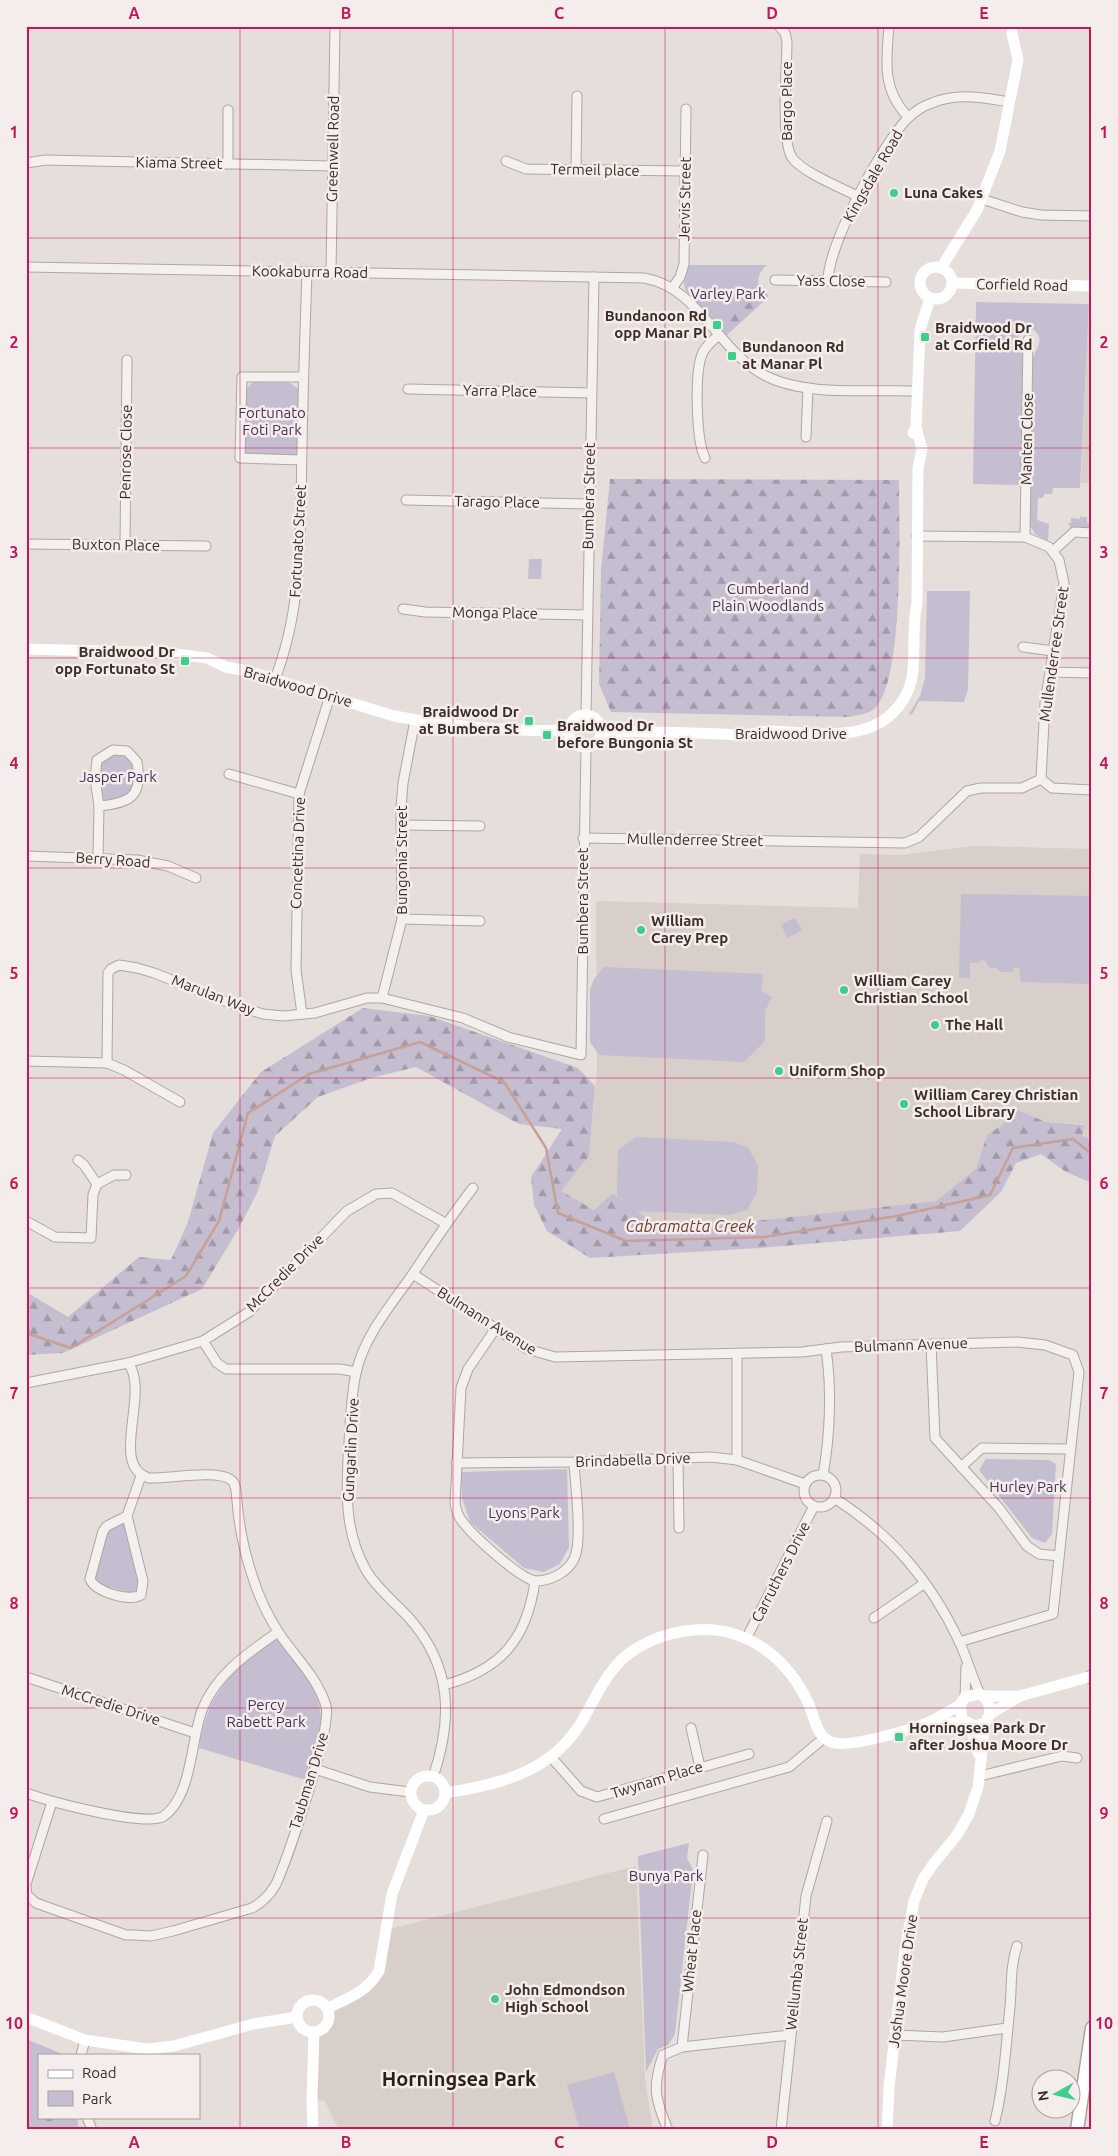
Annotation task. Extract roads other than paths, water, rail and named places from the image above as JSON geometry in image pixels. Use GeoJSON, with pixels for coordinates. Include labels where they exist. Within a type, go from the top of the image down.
{"type":"FeatureCollection","features":[{"type":"Feature","properties":{"kind":"main road"},"geometry":{"type":"LineString","coordinates":[[1077,2130],[1092,2028]]}},
{"type":"Feature","properties":{"kind":"street","name":"Greenwell Road"},"geometry":{"type":"LineString","coordinates":[[331,272],[335,26]]}},
{"type":"Feature","properties":{"kind":"street","name":"Bargo Place"},"geometry":{"type":"LineString","coordinates":[[779,26],[787,42],[785,135],[788,153],[800,166],[859,197]]}},
{"type":"Feature","properties":{"kind":"street"},"geometry":{"type":"LineString","coordinates":[[889,26],[889,87],[897,105],[908,117]]}},
{"type":"Feature","properties":{"kind":"street"},"geometry":{"type":"LineString","coordinates":[[941,268],[969,226],[982,199],[1000,151],[1018,51],[1012,30]]}},
{"type":"Feature","properties":{"kind":"street"},"geometry":{"type":"LineString","coordinates":[[576,170],[577,96]]}},
{"type":"Feature","properties":{"kind":"street","name":"Kingsdale Road"},"geometry":{"type":"LineString","coordinates":[[828,281],[830,260],[859,197],[887,147],[908,117],[923,107],[949,97],[967,96],[1010,102]]}},
{"type":"Feature","properties":{"kind":"street","name":"Jervis Street"},"geometry":{"type":"LineString","coordinates":[[672,287],[680,277],[684,264],[686,108]]}},
{"type":"Feature","properties":{"kind":"street"},"geometry":{"type":"LineString","coordinates":[[228,110],[228,164]]}},
{"type":"Feature","properties":{"kind":"street","name":"Kiama Street"},"geometry":{"type":"LineString","coordinates":[[26,163],[46,160],[332,166]]}},
{"type":"Feature","properties":{"kind":"street","name":"Termeil place"},"geometry":{"type":"LineString","coordinates":[[506,161],[526,169],[685,171]]}},
{"type":"Feature","properties":{"kind":"street"},"geometry":{"type":"LineString","coordinates":[[982,199],[1041,215],[1092,216]]}},
{"type":"Feature","properties":{"kind":"street","name":"Kookaburra Road"},"geometry":{"type":"LineString","coordinates":[[26,267],[644,278],[672,287]]}},
{"type":"Feature","properties":{"kind":"street"},"geometry":{"type":"LineString","coordinates":[[931,268],[941,268],[949,274],[952,283],[945,296],[930,298],[922,291],[920,280],[926,271],[931,268]]}},
{"type":"Feature","properties":{"kind":"street","name":"Fortunato Street"},"geometry":{"type":"LineString","coordinates":[[275,679],[288,640],[298,582],[303,377],[308,272]]}},
{"type":"Feature","properties":{"kind":"street","name":"Bumbera Street"},"geometry":{"type":"LineString","coordinates":[[586,715],[594,277]]}},
{"type":"Feature","properties":{"kind":"street","name":"Yass Close"},"geometry":{"type":"LineString","coordinates":[[775,280],[886,282]]}},
{"type":"Feature","properties":{"kind":"street","name":"Corfield Road"},"geometry":{"type":"LineString","coordinates":[[952,283],[1092,286]]}},
{"type":"Feature","properties":{"kind":"street"},"geometry":{"type":"LineString","coordinates":[[672,287],[741,358],[761,373],[787,385],[808,388],[916,391]]}},
{"type":"Feature","properties":{"kind":"street","name":"Braidwood Drive"},"geometry":{"type":"LineString","coordinates":[[601,734],[622,732],[742,735],[768,731],[849,734],[868,729],[880,723],[902,703],[911,684],[912,622],[917,604],[919,456],[922,449],[916,426],[916,391],[920,330],[930,298]]}},
{"type":"Feature","properties":{"kind":"street"},"geometry":{"type":"LineString","coordinates":[[705,458],[698,433],[699,369],[704,351],[719,335]]}},
{"type":"Feature","properties":{"kind":"street","name":"Manten Close"},"geometry":{"type":"LineString","coordinates":[[1025,537],[1028,340]]}},
{"type":"Feature","properties":{"kind":"street","name":"Penrose Close"},"geometry":{"type":"LineString","coordinates":[[125,544],[127,360]]}},
{"type":"Feature","properties":{"kind":"street"},"geometry":{"type":"LineString","coordinates":[[301,460],[240,458],[242,377],[303,377]]}},
{"type":"Feature","properties":{"kind":"street"},"geometry":{"type":"LineString","coordinates":[[806,437],[808,388]]}},
{"type":"Feature","properties":{"kind":"street","name":"Yarra Place"},"geometry":{"type":"LineString","coordinates":[[408,389],[591,393]]}},
{"type":"Feature","properties":{"kind":"street","name":"Tarago Place"},"geometry":{"type":"LineString","coordinates":[[406,500],[589,504]]}},
{"type":"Feature","properties":{"kind":"street"},"geometry":{"type":"LineString","coordinates":[[917,536],[1025,537],[1040,542],[1053,551],[1074,532],[1092,532]]}},
{"type":"Feature","properties":{"kind":"street","name":"Buxton Place"},"geometry":{"type":"LineString","coordinates":[[26,544],[206,546]]}},
{"type":"Feature","properties":{"kind":"street","name":"Mullenderree Street"},"geometry":{"type":"LineString","coordinates":[[584,838],[905,843],[919,837],[967,791],[981,788],[1022,788],[1041,779],[1043,716],[1064,582],[1062,567],[1053,551]]}},
{"type":"Feature","properties":{"kind":"street","name":"Monga Place"},"geometry":{"type":"LineString","coordinates":[[404,609],[426,612],[587,615]]}},
{"type":"Feature","properties":{"kind":"street"},"geometry":{"type":"LineString","coordinates":[[1023,647],[1053,651]]}},
{"type":"Feature","properties":{"kind":"street","name":"Braidwood Drive"},"geometry":{"type":"LineString","coordinates":[[26,649],[168,653],[207,658],[226,667],[275,679],[415,720],[482,728],[569,730]]}},
{"type":"Feature","properties":{"kind":"street"},"geometry":{"type":"LineString","coordinates":[[1050,672],[1092,673]]}},
{"type":"Feature","properties":{"kind":"street","name":"Concettina Drive"},"geometry":{"type":"LineString","coordinates":[[302,1014],[296,970],[299,794],[330,696]]}},
{"type":"Feature","properties":{"kind":"street"},"geometry":{"type":"LineString","coordinates":[[586,715],[598,721],[601,734],[596,743],[586,747],[576,744],[569,730],[573,721],[586,715]]}},
{"type":"Feature","properties":{"kind":"street","name":"Bungonia Street"},"geometry":{"type":"LineString","coordinates":[[382,998],[402,919],[403,783],[415,720]]}},
{"type":"Feature","properties":{"kind":"street","name":"Bumbera Street"},"geometry":{"type":"LineString","coordinates":[[581,1056],[586,747]]}},
{"type":"Feature","properties":{"kind":"street"},"geometry":{"type":"LineString","coordinates":[[98,857],[100,806],[95,779],[97,760],[113,750],[128,751],[137,762],[137,790],[130,799],[100,806]]}},
{"type":"Feature","properties":{"kind":"street"},"geometry":{"type":"LineString","coordinates":[[229,774],[299,794]]}},
{"type":"Feature","properties":{"kind":"street"},"geometry":{"type":"LineString","coordinates":[[1041,779],[1052,788],[1092,790]]}},
{"type":"Feature","properties":{"kind":"street"},"geometry":{"type":"LineString","coordinates":[[402,825],[480,826]]}},
{"type":"Feature","properties":{"kind":"street","name":"Berry Road"},"geometry":{"type":"LineString","coordinates":[[26,856],[98,857],[154,863],[196,878]]}},
{"type":"Feature","properties":{"kind":"street"},"geometry":{"type":"LineString","coordinates":[[402,919],[480,921]]}},
{"type":"Feature","properties":{"kind":"street","name":"Marulan Way"},"geometry":{"type":"LineString","coordinates":[[107,1063],[108,973],[115,966],[128,966],[154,973],[240,1007],[263,1014],[283,1016],[315,1013],[367,998],[382,998],[463,1018],[502,1036],[581,1056]]}},
{"type":"Feature","properties":{"kind":"street"},"geometry":{"type":"LineString","coordinates":[[26,1061],[107,1063],[124,1070],[180,1102]]}},
{"type":"Feature","properties":{"kind":"street"},"geometry":{"type":"LineString","coordinates":[[78,1160],[84,1165],[97,1184]]}},
{"type":"Feature","properties":{"kind":"street"},"geometry":{"type":"LineString","coordinates":[[26,1220],[55,1237],[91,1238],[93,1195],[97,1184],[114,1175],[126,1175]]}},
{"type":"Feature","properties":{"kind":"street","name":"Gungarlin Drive"},"geometry":{"type":"LineString","coordinates":[[433,1777],[446,1726],[444,1685],[430,1648],[421,1633],[372,1580],[366,1569],[351,1530],[348,1515],[347,1481],[356,1372],[368,1340],[445,1223],[473,1188]]}},
{"type":"Feature","properties":{"kind":"street","name":"McCredie Drive"},"geometry":{"type":"LineString","coordinates":[[26,1383],[128,1363],[204,1341],[249,1312],[347,1211],[376,1194],[392,1193],[445,1223]]}},
{"type":"Feature","properties":{"kind":"street","name":"Bulmann Avenue"},"geometry":{"type":"LineString","coordinates":[[412,1274],[527,1349],[555,1357],[802,1352],[826,1349],[931,1344],[1031,1342],[1074,1356],[1079,1372],[1053,1614],[959,1642]]}},
{"type":"Feature","properties":{"kind":"street"},"geometry":{"type":"LineString","coordinates":[[496,1328],[468,1369],[460,1388],[454,1498],[461,1520],[519,1574],[535,1581],[560,1574],[575,1558],[577,1531],[574,1462]]}},
{"type":"Feature","properties":{"kind":"street"},"geometry":{"type":"LineString","coordinates":[[204,1341],[216,1363],[226,1369],[340,1369],[356,1372]]}},
{"type":"Feature","properties":{"kind":"street"},"geometry":{"type":"LineString","coordinates":[[931,1344],[935,1438],[999,1508],[1028,1546],[1039,1554],[1059,1556]]}},
{"type":"Feature","properties":{"kind":"street"},"geometry":{"type":"LineString","coordinates":[[823,1475],[826,1457],[828,1396],[826,1349]]}},
{"type":"Feature","properties":{"kind":"street"},"geometry":{"type":"LineString","coordinates":[[737,1354],[737,1460]]}},
{"type":"Feature","properties":{"kind":"street"},"geometry":{"type":"LineString","coordinates":[[127,1516],[106,1526],[103,1531],[90,1579],[96,1588],[130,1599],[142,1595],[143,1581],[127,1516],[141,1476],[131,1461],[130,1452],[136,1398],[132,1368],[128,1363]]}},
{"type":"Feature","properties":{"kind":"street"},"geometry":{"type":"LineString","coordinates":[[961,1467],[982,1448],[1070,1449]]}},
{"type":"Feature","properties":{"kind":"street","name":"Brindabella Drive"},"geometry":{"type":"LineString","coordinates":[[456,1463],[574,1462],[711,1457],[737,1460],[805,1484]]}},
{"type":"Feature","properties":{"kind":"street"},"geometry":{"type":"LineString","coordinates":[[678,1459],[679,1528]]}},
{"type":"Feature","properties":{"kind":"street"},"geometry":{"type":"LineString","coordinates":[[823,1475],[833,1482],[836,1488],[834,1498],[827,1506],[814,1506],[805,1498],[805,1484],[811,1477],[823,1475]]}},
{"type":"Feature","properties":{"kind":"street","name":"Taubman Drive"},"geometry":{"type":"LineString","coordinates":[[52,1802],[26,1886],[27,1894],[36,1903],[126,1935],[151,1936],[252,1908],[262,1902],[276,1885],[315,1769],[326,1725],[326,1709],[313,1679],[278,1632],[252,1577],[239,1523],[236,1485],[231,1480],[216,1476],[158,1479],[141,1476]]}},
{"type":"Feature","properties":{"kind":"street"},"geometry":{"type":"LineString","coordinates":[[834,1498],[888,1538],[904,1554],[925,1582],[959,1642],[966,1662],[982,1695],[990,1704],[988,1718]]}},
{"type":"Feature","properties":{"kind":"street","name":"Carruthers Drive"},"geometry":{"type":"LineString","coordinates":[[747,1638],[814,1506]]}},
{"type":"Feature","properties":{"kind":"street"},"geometry":{"type":"LineString","coordinates":[[444,1685],[482,1672],[498,1660],[514,1643],[526,1622],[535,1581]]}},
{"type":"Feature","properties":{"kind":"street"},"geometry":{"type":"LineString","coordinates":[[874,1618],[925,1582]]}},
{"type":"Feature","properties":{"kind":"street"},"geometry":{"type":"LineString","coordinates":[[445,1793],[477,1789],[492,1784],[551,1757],[582,1723],[614,1668],[639,1647],[662,1637],[694,1630],[718,1630],[747,1638],[781,1662],[796,1680],[810,1707],[818,1730],[824,1738],[831,1742],[850,1744],[926,1723],[963,1701],[982,1695],[1020,1696],[1091,1677]]}},
{"type":"Feature","properties":{"kind":"street"},"geometry":{"type":"LineString","coordinates":[[26,1793],[52,1802],[144,1820],[156,1820],[164,1816],[174,1806],[182,1787],[193,1754],[195,1732],[202,1708],[215,1686],[235,1662],[278,1632]]}},
{"type":"Feature","properties":{"kind":"street"},"geometry":{"type":"LineString","coordinates":[[966,1662],[960,1715],[968,1724]]}},
{"type":"Feature","properties":{"kind":"street","name":"McCredie Drive"},"geometry":{"type":"LineString","coordinates":[[26,1677],[195,1732]]}},
{"type":"Feature","properties":{"kind":"street"},"geometry":{"type":"LineString","coordinates":[[926,1723],[968,1724],[988,1718],[1020,1696]]}},
{"type":"Feature","properties":{"kind":"street","name":"Joshua Moore Drive"},"geometry":{"type":"LineString","coordinates":[[887,2130],[887,2110],[905,1949],[914,1901],[923,1879],[934,1862],[964,1826],[974,1802],[980,1776],[980,1760],[988,1718]]}},
{"type":"Feature","properties":{"kind":"street","name":"Joshua Moore Drive"},"geometry":{"type":"LineString","coordinates":[[968,1724],[980,1760]]}},
{"type":"Feature","properties":{"kind":"street"},"geometry":{"type":"LineString","coordinates":[[691,1728],[700,1767]]}},
{"type":"Feature","properties":{"kind":"street"},"geometry":{"type":"LineString","coordinates":[[604,1819],[789,1767],[824,1738]]}},
{"type":"Feature","properties":{"kind":"street","name":"Twynam Place"},"geometry":{"type":"LineString","coordinates":[[551,1757],[581,1791],[597,1798],[749,1754]]}},
{"type":"Feature","properties":{"kind":"street"},"geometry":{"type":"LineString","coordinates":[[980,1776],[1062,1756],[1077,1758]]}},
{"type":"Feature","properties":{"kind":"street"},"geometry":{"type":"LineString","coordinates":[[315,1769],[370,1787],[410,1792]]}},
{"type":"Feature","properties":{"kind":"street"},"geometry":{"type":"LineString","coordinates":[[433,1777],[442,1783],[445,1793],[440,1806],[432,1810],[424,1810],[414,1804],[410,1792],[418,1779],[433,1777]]}},
{"type":"Feature","properties":{"kind":"street"},"geometry":{"type":"LineString","coordinates":[[328,2008],[367,1988],[379,1971],[392,1894],[424,1810]]}},
{"type":"Feature","properties":{"kind":"street","name":"Wellumba Street"},"geometry":{"type":"LineString","coordinates":[[780,2130],[806,1896],[827,1821]]}},
{"type":"Feature","properties":{"kind":"street","name":"Wheat Place"},"geometry":{"type":"LineString","coordinates":[[682,2047],[702,1855]]}},
{"type":"Feature","properties":{"kind":"street"},"geometry":{"type":"LineString","coordinates":[[996,2121],[1000,2102],[1011,1964],[1017,1946]]}},
{"type":"Feature","properties":{"kind":"street"},"geometry":{"type":"LineString","coordinates":[[319,2000],[328,2008],[328,2023],[323,2028],[314,2032],[303,2028],[298,2018],[299,2009],[307,2001],[319,2000]]}},
{"type":"Feature","properties":{"kind":"street"},"geometry":{"type":"LineString","coordinates":[[26,2017],[85,2040],[134,2049],[160,2048],[189,2043],[253,2024],[298,2018]]}},
{"type":"Feature","properties":{"kind":"street"},"geometry":{"type":"LineString","coordinates":[[895,2035],[943,2037],[1007,2028]]}},
{"type":"Feature","properties":{"kind":"street"},"geometry":{"type":"LineString","coordinates":[[313,2130],[314,2032]]}},
{"type":"Feature","properties":{"kind":"street"},"geometry":{"type":"LineString","coordinates":[[668,2130],[658,2107],[655,2078],[664,2055],[682,2047],[790,2035]]}},
{"type":"Feature","properties":{"kind":"street"},"geometry":{"type":"LineString","coordinates":[[81,2054],[85,2040]]}},
{"type":"Feature","properties":{"kind":"street"},"geometry":{"type":"LineString","coordinates":[[87,2118],[92,2130]]}},
{"type":"Feature","properties":{"kind":"waterway","name":"Cabramatta Creek"},"geometry":{"type":"LineString","coordinates":[[26,1333],[71,1348],[186,1276],[219,1221],[248,1113],[309,1074],[420,1042],[504,1082],[546,1148],[558,1213],[626,1241],[764,1237],[897,1216],[990,1195],[1013,1148],[1073,1139],[1092,1154]]}},
{"type":"Feature","properties":{"kind":"place","name":"Luna Cakes"},"geometry":{"type":"Point","coordinates":[894,193]}},
{"type":"Feature","properties":{"kind":"place","name":"Bundanoon Rd opp Manar Pl"},"geometry":{"type":"Point","coordinates":[717,325]}},
{"type":"Feature","properties":{"kind":"place","name":"Braidwood Dr at Corfield Rd"},"geometry":{"type":"Point","coordinates":[925,337]}},
{"type":"Feature","properties":{"kind":"place","name":"Bundanoon Rd at Manar Pl"},"geometry":{"type":"Point","coordinates":[732,356]}},
{"type":"Feature","properties":{"kind":"place","name":"Braidwood Dr opp Fortunato St"},"geometry":{"type":"Point","coordinates":[185,661]}},
{"type":"Feature","properties":{"kind":"place","name":"Braidwood Dr at Bumbera St"},"geometry":{"type":"Point","coordinates":[529,721]}},
{"type":"Feature","properties":{"kind":"place","name":"Braidwood Dr before Bungonia St"},"geometry":{"type":"Point","coordinates":[547,735]}},
{"type":"Feature","properties":{"kind":"place","name":"William Carey Prep"},"geometry":{"type":"Point","coordinates":[641,930]}},
{"type":"Feature","properties":{"kind":"place","name":"William Carey Christian School"},"geometry":{"type":"Point","coordinates":[844,990]}},
{"type":"Feature","properties":{"kind":"place","name":"The Hall"},"geometry":{"type":"Point","coordinates":[935,1025]}},
{"type":"Feature","properties":{"kind":"place","name":"Uniform Shop"},"geometry":{"type":"Point","coordinates":[779,1071]}},
{"type":"Feature","properties":{"kind":"place","name":"William Carey Christian School Library"},"geometry":{"type":"Point","coordinates":[904,1104]}},
{"type":"Feature","properties":{"kind":"place","name":"Horningsea Park Dr after Joshua Moore Dr"},"geometry":{"type":"Point","coordinates":[899,1737]}},
{"type":"Feature","properties":{"kind":"place","name":"John Edmondson High School"},"geometry":{"type":"Point","coordinates":[495,1999]}},
{"type":"Feature","properties":{"kind":"district","name":"Horningsea Park"},"geometry":{"type":"Point","coordinates":[459,2079]}},
{"type":"Feature","properties":{"kind":"park label","name":"Varley Park"},"geometry":{"type":"Point","coordinates":[728,294]}},
{"type":"Feature","properties":{"kind":"park label","name":"Fortunato Foti Park"},"geometry":{"type":"Point","coordinates":[272,422]}},
{"type":"Feature","properties":{"kind":"park label","name":"Cumberland Plain Woodlands"},"geometry":{"type":"Point","coordinates":[768,598]}},
{"type":"Feature","properties":{"kind":"park label","name":"Jasper Park"},"geometry":{"type":"Point","coordinates":[118,777]}},
{"type":"Feature","properties":{"kind":"park label","name":"Hurley Park"},"geometry":{"type":"Point","coordinates":[1028,1487]}},
{"type":"Feature","properties":{"kind":"park label","name":"Lyons Park"},"geometry":{"type":"Point","coordinates":[524,1513]}},
{"type":"Feature","properties":{"kind":"park label","name":"Percy Rabett Park"},"geometry":{"type":"Point","coordinates":[266,1714]}},
{"type":"Feature","properties":{"kind":"park label","name":"Bunya Park"},"geometry":{"type":"Point","coordinates":[666,1876]}}]}
